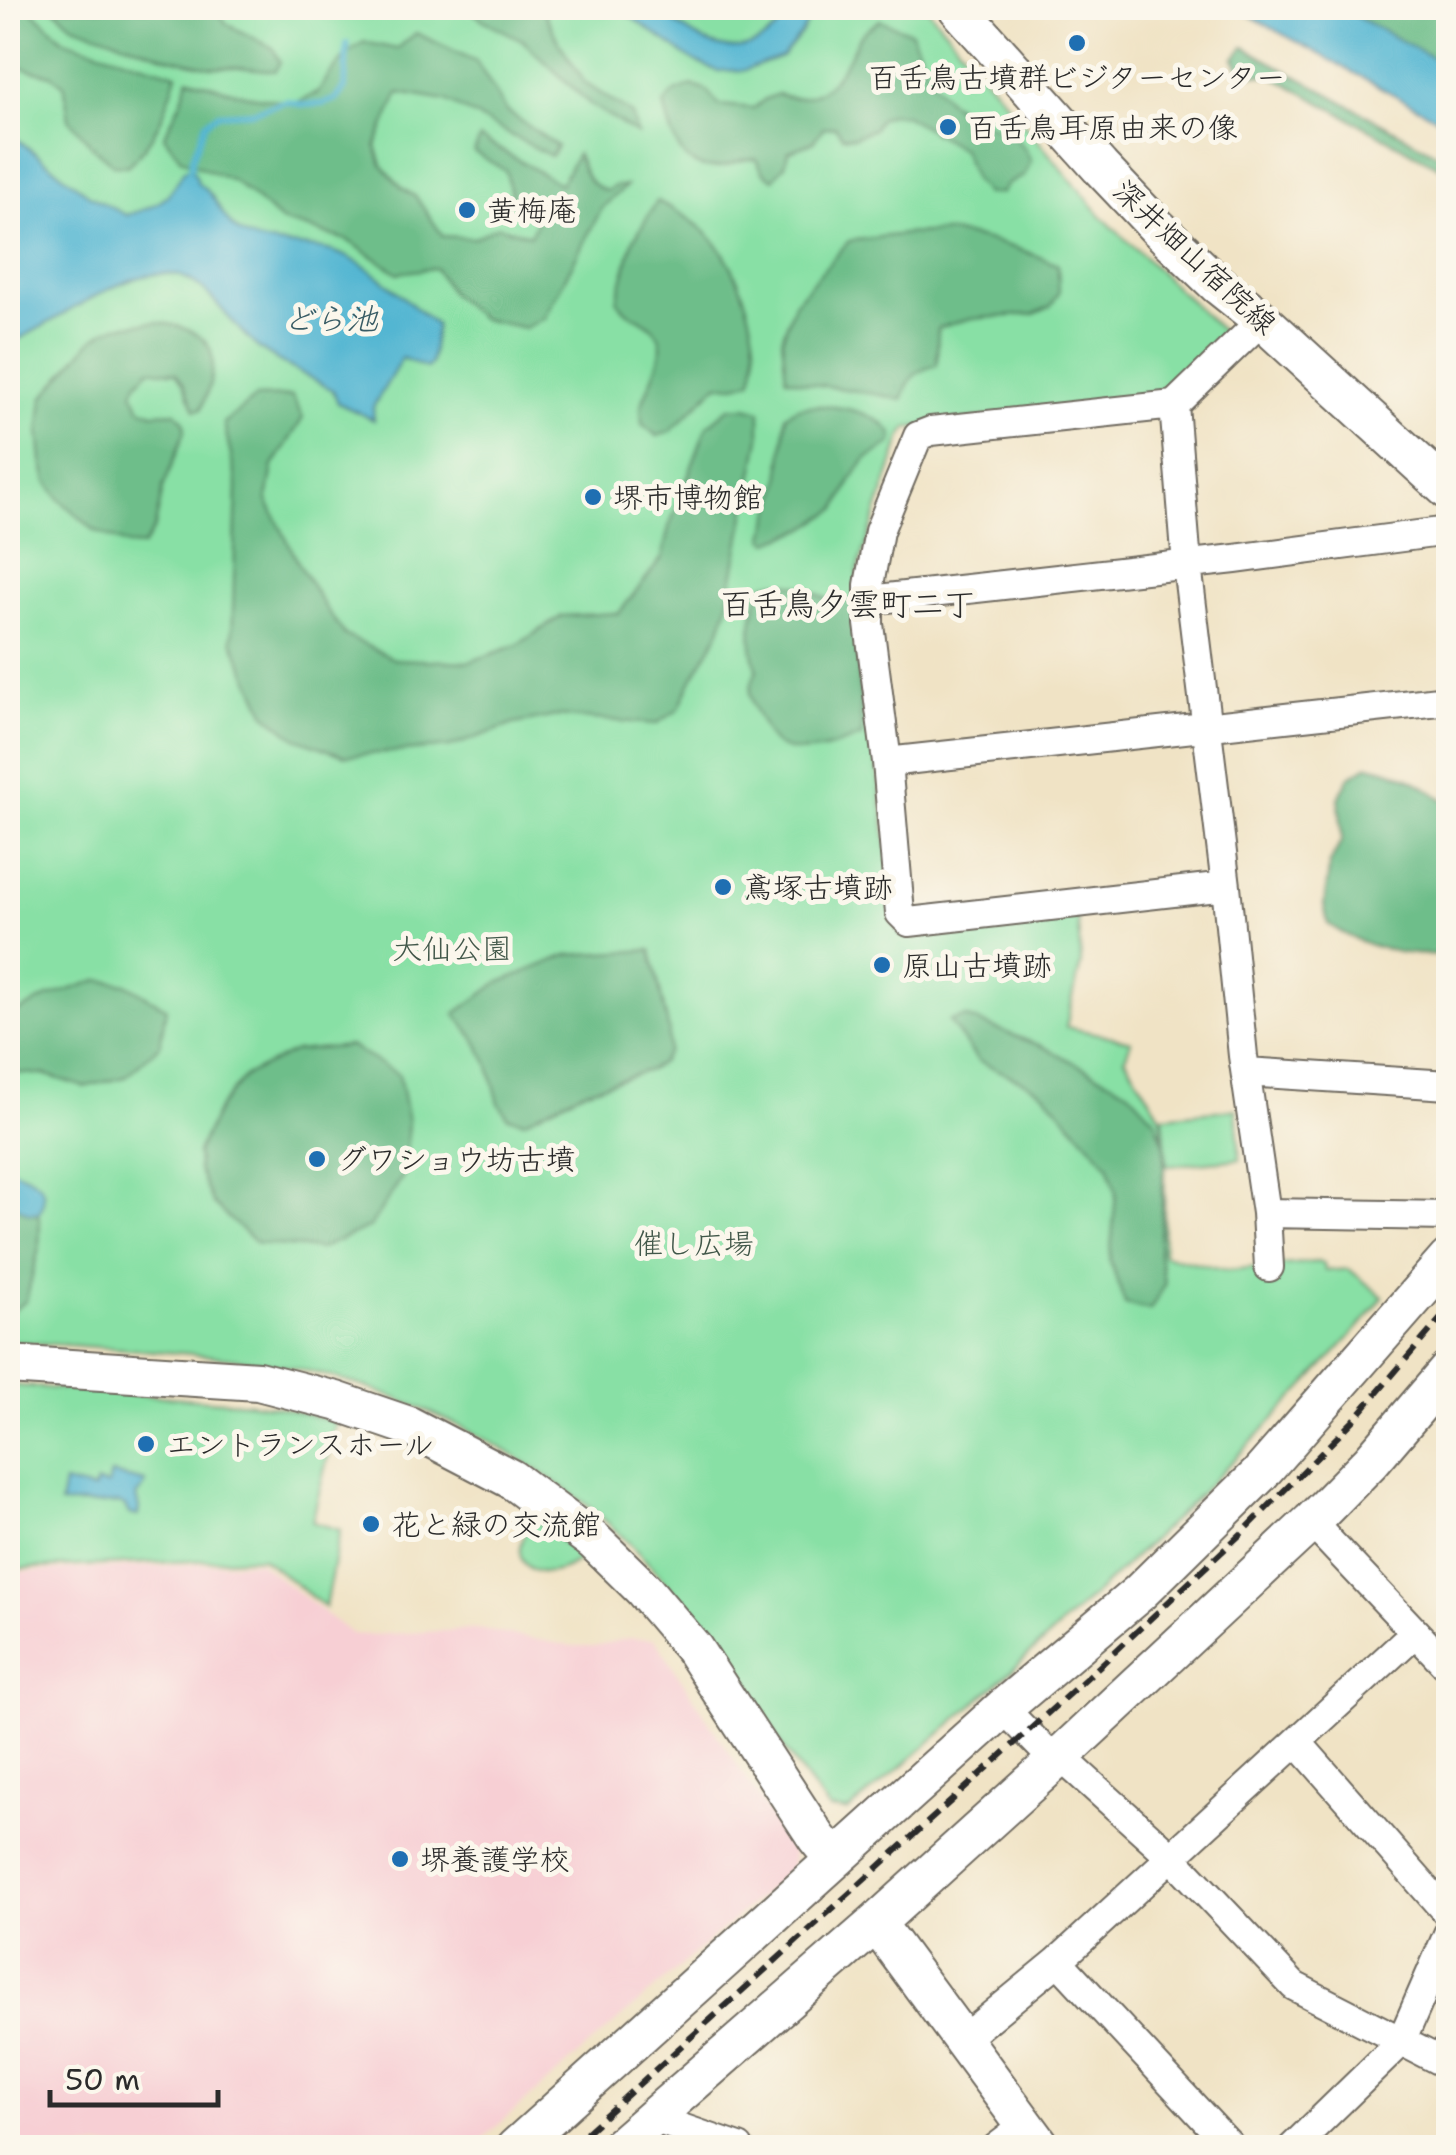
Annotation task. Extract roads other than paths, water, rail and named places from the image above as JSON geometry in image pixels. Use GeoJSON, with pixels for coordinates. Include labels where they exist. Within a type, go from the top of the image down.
{"type":"FeatureCollection","features":[{"type":"Feature","properties":{"kind":"street","name":"深井畑山宿院線"},"geometry":{"type":"LineString","coordinates":[[958,8],[1137,206],[1218,285],[1262,320],[1448,490]]}},
{"type":"Feature","properties":{"kind":"street"},"geometry":{"type":"LineString","coordinates":[[1226,886],[909,922],[900,913],[887,762],[869,624],[869,584],[879,531],[918,436],[931,431],[1174,404],[1262,320]]}},
{"type":"Feature","properties":{"kind":"street"},"geometry":{"type":"LineString","coordinates":[[1174,404],[1186,564],[1266,1212],[1269,1267]]}},
{"type":"Feature","properties":{"kind":"street"},"geometry":{"type":"LineString","coordinates":[[869,600],[1448,531]]}},
{"type":"Feature","properties":{"kind":"street"},"geometry":{"type":"LineString","coordinates":[[887,762],[1448,700]]}},
{"type":"Feature","properties":{"kind":"street"},"geometry":{"type":"LineString","coordinates":[[1246,1072],[1448,1085]]}},
{"type":"Feature","properties":{"kind":"street"},"geometry":{"type":"LineString","coordinates":[[1266,1212],[1448,1216]]}},
{"type":"Feature","properties":{"kind":"street"},"geometry":{"type":"LineString","coordinates":[[516,2148],[1003,1708],[1139,1593],[1259,1476],[1448,1259]]}},
{"type":"Feature","properties":{"kind":"street"},"geometry":{"type":"LineString","coordinates":[[8,1364],[258,1381],[336,1401],[409,1426],[512,1479],[594,1541],[670,1619],[704,1663],[834,1860]]}},
{"type":"Feature","properties":{"kind":"street"},"geometry":{"type":"LineString","coordinates":[[618,2148],[876,1923],[1311,1522],[1448,1372]]}},
{"type":"Feature","properties":{"kind":"street"},"geometry":{"type":"LineString","coordinates":[[1311,1522],[1448,1668]]}},
{"type":"Feature","properties":{"kind":"street"},"geometry":{"type":"LineString","coordinates":[[962,2040],[1058,1961],[1416,1633]]}},
{"type":"Feature","properties":{"kind":"street"},"geometry":{"type":"LineString","coordinates":[[1003,1708],[1172,1857],[1294,1986],[1448,2065]]}},
{"type":"Feature","properties":{"kind":"street"},"geometry":{"type":"LineString","coordinates":[[1297,1742],[1448,1914]]}},
{"type":"Feature","properties":{"kind":"street"},"geometry":{"type":"LineString","coordinates":[[876,1923],[962,2040],[1021,2140]]}},
{"type":"Feature","properties":{"kind":"street"},"geometry":{"type":"LineString","coordinates":[[1292,2148],[1401,2042],[1448,1934]]}},
{"type":"Feature","properties":{"kind":"street"},"geometry":{"type":"LineString","coordinates":[[1058,1961],[1232,2148]]}},
{"type":"Feature","properties":{"kind":"street"},"geometry":{"type":"LineString","coordinates":[[652,2118],[739,2148]]}},
{"type":"Feature","properties":{"kind":"water"},"geometry":{"type":"Polygon","coordinates":[[[618,8],[659,8],[693,35],[728,48],[762,41],[793,8],[815,8],[802,33],[782,57],[745,70],[718,71],[695,62],[618,8]]]}},
{"type":"Feature","properties":{"kind":"water"},"geometry":{"type":"Polygon","coordinates":[[[1235,8],[1340,8],[1448,66],[1448,124],[1235,8]]]}},
{"type":"Feature","properties":{"kind":"water","name":"どら池"},"geometry":{"type":"Polygon","coordinates":[[[8,132],[89,195],[126,215],[161,201],[184,170],[191,168],[198,184],[211,195],[230,224],[244,235],[343,255],[385,282],[436,325],[431,363],[427,368],[402,358],[373,407],[374,420],[338,403],[333,390],[261,350],[199,286],[168,274],[123,283],[8,344],[8,132]]]}},
{"type":"Feature","properties":{"kind":"water"},"geometry":{"type":"Polygon","coordinates":[[[8,1167],[42,1188],[39,1213],[29,1213],[8,1201],[8,1167]]]}},
{"type":"Feature","properties":{"kind":"water"},"geometry":{"type":"Polygon","coordinates":[[[111,1474],[145,1482],[136,1496],[138,1516],[129,1514],[119,1503],[60,1504],[64,1483],[93,1490],[96,1483],[108,1485],[111,1474]]]}},
{"type":"Feature","properties":{"kind":"waterway"},"geometry":{"type":"LineString","coordinates":[[191,168],[206,122],[218,114],[252,112],[286,101],[303,105],[336,99],[345,88],[347,44]]}},
{"type":"Feature","properties":{"kind":"railway"},"geometry":{"type":"LineString","coordinates":[[569,2148],[1242,1533],[1354,1420],[1448,1310]]}},
{"type":"Feature","properties":{"kind":"place","name":"百舌鳥古墳群ビジターセンター"},"geometry":{"type":"Point","coordinates":[1077,43]}},
{"type":"Feature","properties":{"kind":"place","name":"百舌鳥耳原由来の像"},"geometry":{"type":"Point","coordinates":[948,127]}},
{"type":"Feature","properties":{"kind":"place","name":"黄梅庵"},"geometry":{"type":"Point","coordinates":[467,210]}},
{"type":"Feature","properties":{"kind":"place","name":"堺市博物館"},"geometry":{"type":"Point","coordinates":[593,497]}},
{"type":"Feature","properties":{"kind":"place","name":"鳶塚古墳跡"},"geometry":{"type":"Point","coordinates":[723,887]}},
{"type":"Feature","properties":{"kind":"place","name":"原山古墳跡"},"geometry":{"type":"Point","coordinates":[882,965]}},
{"type":"Feature","properties":{"kind":"place","name":"グワショウ坊古墳"},"geometry":{"type":"Point","coordinates":[317,1159]}},
{"type":"Feature","properties":{"kind":"place","name":"エントランスホール"},"geometry":{"type":"Point","coordinates":[146,1444]}},
{"type":"Feature","properties":{"kind":"place","name":"花と緑の交流館"},"geometry":{"type":"Point","coordinates":[371,1524]}},
{"type":"Feature","properties":{"kind":"place","name":"堺養護学校"},"geometry":{"type":"Point","coordinates":[400,1859]}},
{"type":"Feature","properties":{"kind":"district","name":"百舌鳥夕雲町二丁"},"geometry":{"type":"Point","coordinates":[848,603]}},
{"type":"Feature","properties":{"kind":"park label","name":"大仙公園"},"geometry":{"type":"Point","coordinates":[452,948]}},
{"type":"Feature","properties":{"kind":"park label","name":"催し広場"},"geometry":{"type":"Point","coordinates":[694,1243]}}]}
